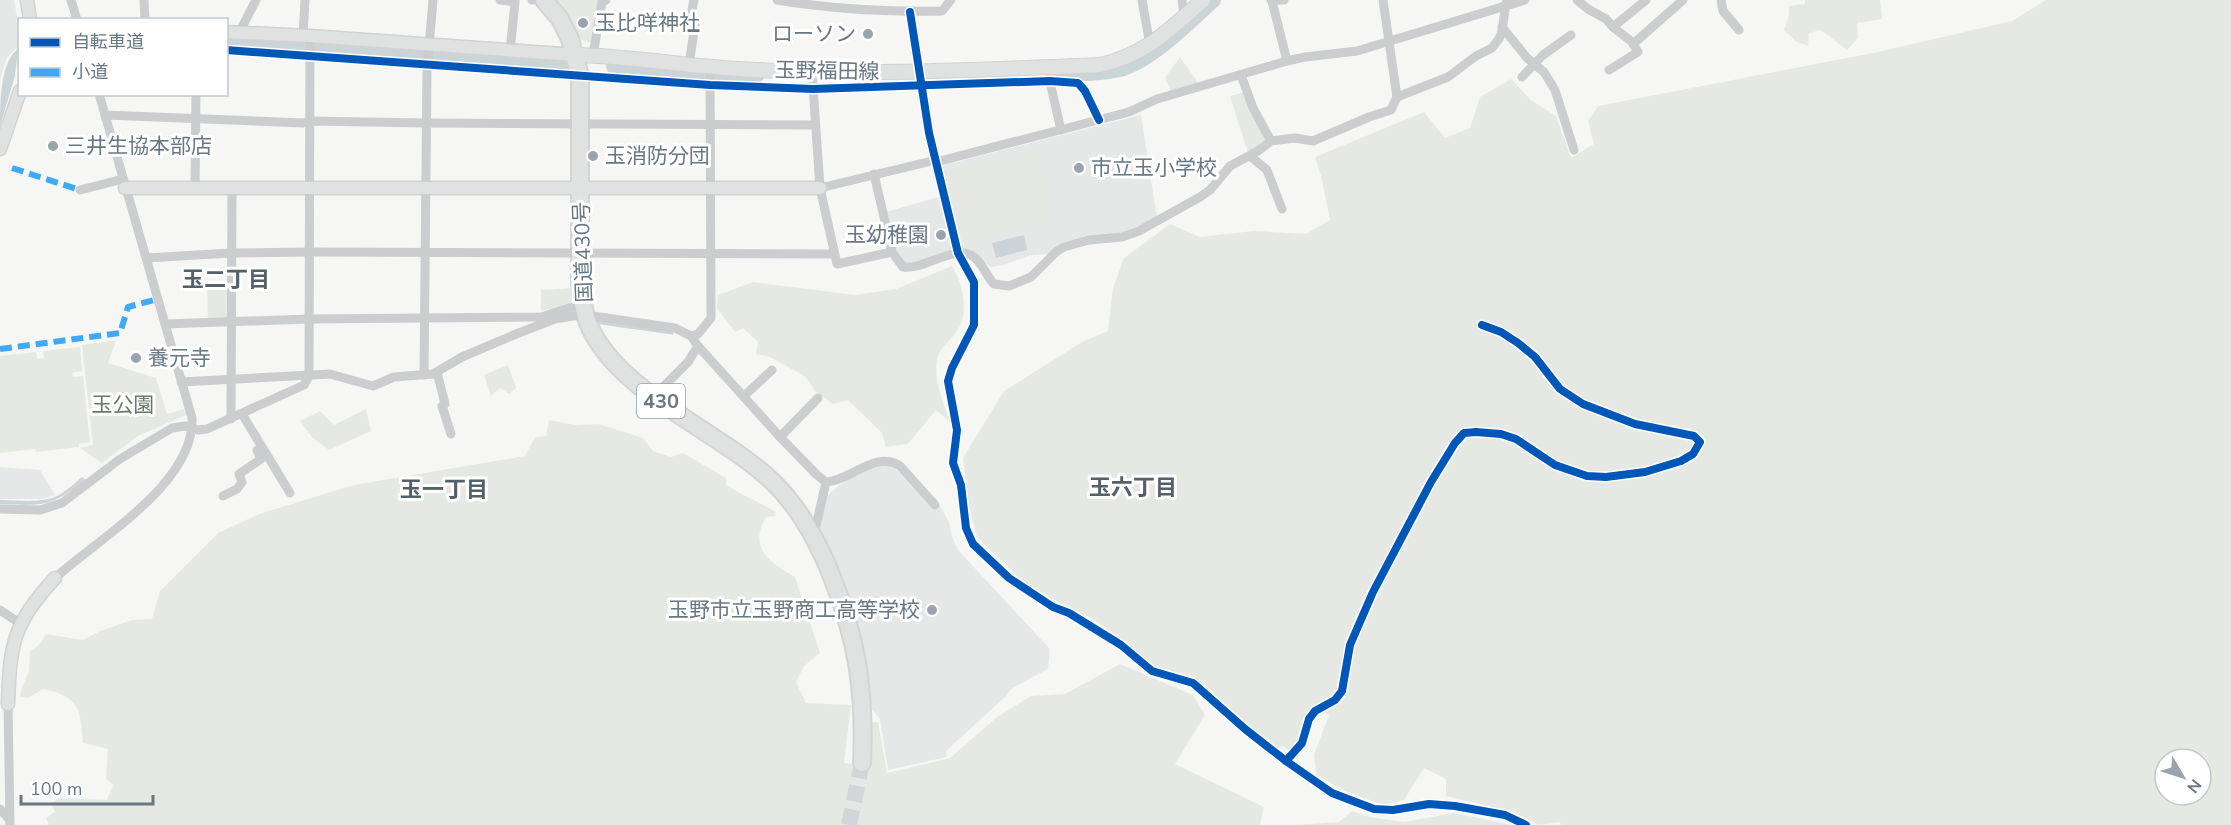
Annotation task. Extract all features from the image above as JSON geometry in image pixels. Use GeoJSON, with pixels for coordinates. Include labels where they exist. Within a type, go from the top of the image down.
{"type":"FeatureCollection","features":[{"type":"Feature","properties":{"kind":"highway","name":"国道430号"},"geometry":{"type":"LineString","coordinates":[[544,0],[560,20],[576,55],[580,76],[580,253],[584,310],[589,325],[616,366],[771,481],[799,512],[814,535],[841,598],[855,648],[863,705],[862,763]]}},
{"type":"Feature","properties":{"kind":"main road","name":"玉野福田線"},"geometry":{"type":"LineString","coordinates":[[576,55],[689,65],[710,76],[813,80],[1049,74],[1120,60],[1150,45],[1203,0]]}},
{"type":"Feature","properties":{"kind":"street"},"geometry":{"type":"LineString","coordinates":[[27,0],[30,18]]}},
{"type":"Feature","properties":{"kind":"street"},"geometry":{"type":"LineString","coordinates":[[71,0],[76,18]]}},
{"type":"Feature","properties":{"kind":"street"},"geometry":{"type":"LineString","coordinates":[[144,0],[144,18]]}},
{"type":"Feature","properties":{"kind":"street"},"geometry":{"type":"LineString","coordinates":[[233,32],[256,0]]}},
{"type":"Feature","properties":{"kind":"street"},"geometry":{"type":"LineString","coordinates":[[0,510],[40,510],[62,503],[120,459],[172,428],[185,426],[198,430],[207,429],[304,385],[309,376],[310,252],[309,54],[305,0]]}},
{"type":"Feature","properties":{"kind":"street"},"geometry":{"type":"LineString","coordinates":[[424,375],[427,63],[433,0]]}},
{"type":"Feature","properties":{"kind":"street"},"geometry":{"type":"LineString","coordinates":[[500,0],[516,1],[510,51]]}},
{"type":"Feature","properties":{"kind":"street"},"geometry":{"type":"LineString","coordinates":[[593,56],[602,2],[606,0]]}},
{"type":"Feature","properties":{"kind":"street"},"geometry":{"type":"LineString","coordinates":[[689,65],[695,25],[689,24],[694,0]]}},
{"type":"Feature","properties":{"kind":"street"},"geometry":{"type":"LineString","coordinates":[[781,0],[910,12],[942,11],[951,0]]}},
{"type":"Feature","properties":{"kind":"street"},"geometry":{"type":"LineString","coordinates":[[1142,0],[1150,45]]}},
{"type":"Feature","properties":{"kind":"street"},"geometry":{"type":"LineString","coordinates":[[1182,0],[1184,16]]}},
{"type":"Feature","properties":{"kind":"street"},"geometry":{"type":"LineString","coordinates":[[1284,0],[1271,1],[1287,61]]}},
{"type":"Feature","properties":{"kind":"street"},"geometry":{"type":"LineString","coordinates":[[874,174],[892,252],[903,267],[958,253],[972,255],[994,284],[1009,286],[1030,277],[1064,247],[1089,240],[1122,237],[1139,231],[1186,206],[1210,190],[1230,166],[1250,156],[1270,141],[1295,138],[1313,141],[1391,110],[1397,97],[1383,0]]}},
{"type":"Feature","properties":{"kind":"street"},"geometry":{"type":"LineString","coordinates":[[80,190],[124,183],[195,188],[310,189],[820,188],[1129,112],[1176,92],[1287,61],[1347,53],[1389,42],[1506,3],[1525,0]]}},
{"type":"Feature","properties":{"kind":"street"},"geometry":{"type":"LineString","coordinates":[[1576,0],[1606,18],[1613,27],[1634,44],[1638,52],[1609,70]]}},
{"type":"Feature","properties":{"kind":"street"},"geometry":{"type":"LineString","coordinates":[[1613,27],[1646,0]]}},
{"type":"Feature","properties":{"kind":"street"},"geometry":{"type":"LineString","coordinates":[[1634,44],[1683,0]]}},
{"type":"Feature","properties":{"kind":"street"},"geometry":{"type":"LineString","coordinates":[[1721,0],[1723,11],[1739,30]]}},
{"type":"Feature","properties":{"kind":"street"},"geometry":{"type":"LineString","coordinates":[[1397,97],[1448,77],[1476,56],[1492,48],[1499,39],[1506,3]]}},
{"type":"Feature","properties":{"kind":"street"},"geometry":{"type":"LineString","coordinates":[[910,12],[936,161],[958,253],[974,282],[974,325],[952,368],[948,381],[957,430],[953,463],[961,485],[966,528],[973,544],[1009,578],[1053,607],[1069,613],[1121,645],[1152,670],[1193,683],[1286,761],[1332,793],[1374,809],[1393,810],[1429,804],[1455,806],[1505,815],[1526,825]]}},
{"type":"Feature","properties":{"kind":"street"},"geometry":{"type":"LineString","coordinates":[[1502,27],[1527,58],[1544,72],[1555,90],[1574,150]]}},
{"type":"Feature","properties":{"kind":"street"},"geometry":{"type":"LineString","coordinates":[[233,32],[429,48],[576,55]]}},
{"type":"Feature","properties":{"kind":"street"},"geometry":{"type":"LineString","coordinates":[[1522,77],[1534,64],[1571,35]]}},
{"type":"Feature","properties":{"kind":"street"},"geometry":{"type":"LineString","coordinates":[[228,50],[309,54],[580,76],[710,76],[711,318],[698,334],[691,336]]}},
{"type":"Feature","properties":{"kind":"street"},"geometry":{"type":"LineString","coordinates":[[1061,130],[1049,74],[1078,83],[1085,91],[1099,120]]}},
{"type":"Feature","properties":{"kind":"street"},"geometry":{"type":"LineString","coordinates":[[1241,75],[1253,108],[1270,141]]}},
{"type":"Feature","properties":{"kind":"street"},"geometry":{"type":"LineString","coordinates":[[813,80],[820,188],[837,264],[892,252]]}},
{"type":"Feature","properties":{"kind":"street"},"geometry":{"type":"LineString","coordinates":[[0,149],[18,96]]}},
{"type":"Feature","properties":{"kind":"street"},"geometry":{"type":"LineString","coordinates":[[6,821],[9,662],[12,646],[21,624],[39,596],[56,578],[149,501],[185,454],[192,428],[192,418],[182,382],[100,96]]}},
{"type":"Feature","properties":{"kind":"street"},"geometry":{"type":"LineString","coordinates":[[195,188],[196,96]]}},
{"type":"Feature","properties":{"kind":"street"},"geometry":{"type":"LineString","coordinates":[[105,115],[303,123],[310,121],[815,125]]}},
{"type":"Feature","properties":{"kind":"street"},"geometry":{"type":"LineString","coordinates":[[1250,156],[1267,170],[1282,209]]}},
{"type":"Feature","properties":{"kind":"street"},"geometry":{"type":"LineString","coordinates":[[231,419],[232,188]]}},
{"type":"Feature","properties":{"kind":"street"},"geometry":{"type":"LineString","coordinates":[[146,258],[231,253],[310,252],[834,254]]}},
{"type":"Feature","properties":{"kind":"street"},"geometry":{"type":"LineString","coordinates":[[165,324],[309,319],[541,317],[584,310],[675,328],[691,336],[780,437],[826,482],[837,481],[880,460],[893,461],[904,469],[934,505]]}},
{"type":"Feature","properties":{"kind":"street"},"geometry":{"type":"LineString","coordinates":[[182,382],[330,374],[373,386],[394,377],[437,372],[462,357],[555,319],[584,310]]}},
{"type":"Feature","properties":{"kind":"street"},"geometry":{"type":"LineString","coordinates":[[1286,761],[1302,743],[1310,719],[1316,711],[1335,700],[1342,691],[1350,645],[1373,592],[1431,482],[1455,443],[1464,433],[1501,434],[1516,439],[1555,465],[1587,476],[1617,476],[1645,472],[1682,461],[1693,454],[1700,442],[1694,436],[1635,424],[1583,404],[1560,389],[1535,357],[1518,343],[1501,332],[1482,325]]}},
{"type":"Feature","properties":{"kind":"street"},"geometry":{"type":"LineString","coordinates":[[654,396],[688,362],[698,346]]}},
{"type":"Feature","properties":{"kind":"street"},"geometry":{"type":"LineString","coordinates":[[744,396],[772,370]]}},
{"type":"Feature","properties":{"kind":"street"},"geometry":{"type":"LineString","coordinates":[[437,372],[445,404],[442,406],[451,434]]}},
{"type":"Feature","properties":{"kind":"street"},"geometry":{"type":"LineString","coordinates":[[780,437],[818,398]]}},
{"type":"Feature","properties":{"kind":"street"},"geometry":{"type":"LineString","coordinates":[[242,414],[290,493]]}},
{"type":"Feature","properties":{"kind":"street"},"geometry":{"type":"LineString","coordinates":[[223,496],[237,489],[242,482],[239,474],[261,459],[256,446],[259,444]]}},
{"type":"Feature","properties":{"kind":"street"},"geometry":{"type":"LineString","coordinates":[[814,535],[826,482]]}},
{"type":"Feature","properties":{"kind":"street"},"geometry":{"type":"LineString","coordinates":[[0,610],[21,624]]}},
{"type":"Feature","properties":{"kind":"street"},"geometry":{"type":"LineString","coordinates":[[0,809],[6,821]]}},
{"type":"Feature","properties":{"kind":"shaded area"},"geometry":{"type":"Polygon","coordinates":[[[0,0],[14,0],[18,22],[18,47],[7,57],[0,79],[0,0]]]}},
{"type":"Feature","properties":{"kind":"shaded area"},"geometry":{"type":"Polygon","coordinates":[[[18,49],[15,76],[0,126],[4,73],[12,55],[18,49]]]}},
{"type":"Feature","properties":{"kind":"shaded area"},"geometry":{"type":"Polygon","coordinates":[[[1141,115],[1157,218],[1119,234],[1049,254],[1032,255],[1003,265],[991,267],[962,252],[940,168],[944,165],[1141,115]]]}},
{"type":"Feature","properties":{"kind":"shaded area"},"geometry":{"type":"Polygon","coordinates":[[[942,196],[954,248],[952,252],[906,264],[894,248],[886,212],[942,196]]]}},
{"type":"Feature","properties":{"kind":"shaded area"},"geometry":{"type":"Polygon","coordinates":[[[1024,235],[1027,250],[996,258],[992,243],[1024,235]]]}},
{"type":"Feature","properties":{"kind":"shaded area","name":"玉野市立玉野商工高等学校"},"geometry":{"type":"Polygon","coordinates":[[[880,464],[893,466],[928,504],[936,499],[949,522],[958,550],[1050,649],[1048,669],[1012,688],[946,751],[947,757],[888,770],[880,719],[870,707],[867,676],[835,559],[820,529],[825,498],[858,473],[880,464]]]}},
{"type":"Feature","properties":{"kind":"shaded area"},"geometry":{"type":"Polygon","coordinates":[[[0,467],[40,470],[55,495],[42,499],[0,499],[0,467]]]}},
{"type":"Feature","properties":{"kind":"shaded area"},"geometry":{"type":"Polygon","coordinates":[[[82,477],[86,480],[64,495],[46,503],[0,504],[0,500],[30,501],[52,498],[82,477]]]}},
{"type":"Feature","properties":{"kind":"green space","name":"玉比咩神社"},"geometry":{"type":"Polygon","coordinates":[[[556,0],[600,0],[593,44],[580,39],[565,10],[556,0]]]}},
{"type":"Feature","properties":{"kind":"green space"},"geometry":{"type":"Polygon","coordinates":[[[1805,0],[1880,0],[1882,19],[1857,23],[1858,38],[1847,50],[1821,30],[1809,33],[1808,46],[1797,42],[1784,30],[1789,15],[1789,6],[1805,4],[1805,0]]]}},
{"type":"Feature","properties":{"kind":"green space"},"geometry":{"type":"Polygon","coordinates":[[[2046,0],[2231,0],[2231,825],[1562,825],[1559,822],[1539,825],[1513,812],[1446,796],[1446,779],[1424,768],[1404,800],[1384,805],[1345,791],[1316,775],[1314,755],[1329,715],[1315,707],[1299,742],[1290,751],[1283,746],[1276,750],[1220,704],[1212,691],[1193,677],[1159,670],[1129,644],[1093,619],[1023,582],[977,537],[968,502],[963,458],[1004,391],[1082,342],[1108,331],[1113,288],[1124,258],[1170,224],[1200,237],[1253,231],[1306,234],[1330,220],[1315,157],[1424,112],[1445,138],[1470,128],[1480,97],[1511,79],[1531,100],[1556,116],[1571,158],[1594,144],[1588,121],[1598,106],[1878,52],[2012,21],[2046,0]]]}},
{"type":"Feature","properties":{"kind":"green space"},"geometry":{"type":"Polygon","coordinates":[[[1180,57],[1199,84],[1171,91],[1165,78],[1180,57]]]}},
{"type":"Feature","properties":{"kind":"green space"},"geometry":{"type":"Polygon","coordinates":[[[1245,92],[1267,139],[1248,153],[1230,96],[1245,92]]]}},
{"type":"Feature","properties":{"kind":"green space"},"geometry":{"type":"Polygon","coordinates":[[[1038,152],[1054,220],[965,241],[949,173],[1038,152]]]}},
{"type":"Feature","properties":{"kind":"green space"},"geometry":{"type":"Polygon","coordinates":[[[952,266],[959,280],[964,313],[959,328],[939,355],[936,367],[940,391],[950,422],[936,410],[908,444],[886,447],[882,433],[848,400],[833,404],[814,390],[806,377],[770,357],[756,354],[758,342],[743,328],[735,332],[717,308],[718,295],[753,282],[855,295],[896,289],[952,266]]]}},
{"type":"Feature","properties":{"kind":"green space"},"geometry":{"type":"Polygon","coordinates":[[[574,288],[574,304],[541,311],[541,290],[574,288]]]}},
{"type":"Feature","properties":{"kind":"green space"},"geometry":{"type":"Polygon","coordinates":[[[207,289],[228,289],[228,319],[208,319],[207,289]]]}},
{"type":"Feature","properties":{"kind":"green space","name":"玉公園"},"geometry":{"type":"Polygon","coordinates":[[[116,341],[108,363],[156,378],[167,414],[184,409],[186,415],[138,436],[102,463],[80,448],[93,445],[82,345],[116,341]]]}},
{"type":"Feature","properties":{"kind":"green space"},"geometry":{"type":"Polygon","coordinates":[[[80,347],[82,371],[72,373],[73,377],[83,376],[90,442],[79,444],[79,447],[0,453],[0,356],[36,352],[37,359],[44,358],[43,351],[80,347]]]}},
{"type":"Feature","properties":{"kind":"green space"},"geometry":{"type":"Polygon","coordinates":[[[508,365],[516,388],[509,394],[500,388],[491,396],[484,375],[508,365]]]}},
{"type":"Feature","properties":{"kind":"green space"},"geometry":{"type":"Polygon","coordinates":[[[366,409],[371,431],[329,450],[312,437],[300,421],[320,411],[334,425],[366,409]]]}},
{"type":"Feature","properties":{"kind":"green space"},"geometry":{"type":"Polygon","coordinates":[[[549,420],[576,425],[599,424],[643,438],[653,451],[671,457],[683,453],[726,478],[726,485],[776,512],[775,516],[766,517],[759,537],[760,546],[770,560],[795,577],[820,653],[804,666],[796,682],[806,703],[851,705],[844,763],[870,766],[872,722],[878,722],[887,773],[950,758],[997,717],[1031,696],[1065,694],[1120,664],[1193,695],[1205,715],[1175,764],[1264,807],[1260,825],[49,825],[46,818],[55,812],[51,803],[59,798],[107,800],[113,785],[106,778],[108,749],[83,743],[79,713],[71,700],[43,689],[28,698],[20,697],[29,671],[30,652],[40,644],[46,634],[83,640],[100,631],[132,620],[152,619],[160,591],[218,533],[259,514],[354,485],[525,456],[535,437],[546,436],[549,420]]]}},
{"type":"Feature","properties":{"kind":"green space"},"geometry":{"type":"Polygon","coordinates":[[[1352,811],[1369,817],[1404,822],[1454,813],[1512,825],[1296,825],[1339,822],[1352,811]]]}},
{"type":"Feature","properties":{"kind":"waterway"},"geometry":{"type":"LineString","coordinates":[[1055,73],[1104,72],[1120,69],[1145,58],[1213,0]]}},
{"type":"Feature","properties":{"kind":"waterway"},"geometry":{"type":"LineString","coordinates":[[228,39],[565,65]]}},
{"type":"Feature","properties":{"kind":"waterway"},"geometry":{"type":"LineString","coordinates":[[614,66],[706,74]]}},
{"type":"Feature","properties":{"kind":"waterway"},"geometry":{"type":"LineString","coordinates":[[714,75],[756,76]]}},
{"type":"Feature","properties":{"kind":"waterway"},"geometry":{"type":"LineString","coordinates":[[594,322],[672,333]]}},
{"type":"Feature","properties":{"kind":"tunnel"},"geometry":{"type":"LineString","coordinates":[[849,825],[862,763]]}},
{"type":"Feature","properties":{"kind":"marked path"},"geometry":{"type":"LineString","coordinates":[[12,168],[80,190]]}},
{"type":"Feature","properties":{"kind":"marked path"},"geometry":{"type":"LineString","coordinates":[[0,349],[120,333],[128,307],[158,299]]}},
{"type":"Feature","properties":{"kind":"cycle path"},"geometry":{"type":"LineString","coordinates":[[910,12],[929,133],[958,253],[974,282],[974,325],[952,368],[948,381],[957,430],[953,463],[961,485],[966,528],[973,544],[1009,578],[1053,607],[1069,613],[1121,645],[1152,671],[1193,683],[1245,729],[1332,793],[1374,809],[1393,810],[1429,804],[1455,806],[1505,815],[1526,825]]}},
{"type":"Feature","properties":{"kind":"cycle path"},"geometry":{"type":"LineString","coordinates":[[228,50],[710,85],[813,89],[1050,81],[1078,83],[1085,91],[1099,120]]}},
{"type":"Feature","properties":{"kind":"cycle path"},"geometry":{"type":"LineString","coordinates":[[1286,761],[1302,743],[1309,719],[1315,711],[1335,700],[1342,691],[1350,645],[1373,592],[1431,482],[1455,443],[1464,433],[1501,434],[1516,439],[1555,465],[1587,476],[1606,477],[1645,472],[1681,461],[1693,454],[1700,442],[1694,436],[1635,424],[1583,404],[1560,389],[1535,357],[1518,343],[1501,332],[1482,325]]}},
{"type":"Feature","properties":{"kind":"place","name":"玉比咩神社"},"geometry":{"type":"Point","coordinates":[583,23]}},
{"type":"Feature","properties":{"kind":"place","name":"ローソン"},"geometry":{"type":"Point","coordinates":[868,34]}},
{"type":"Feature","properties":{"kind":"place","name":"三井生協本部店"},"geometry":{"type":"Point","coordinates":[53,146]}},
{"type":"Feature","properties":{"kind":"place","name":"玉消防分団"},"geometry":{"type":"Point","coordinates":[593,156]}},
{"type":"Feature","properties":{"kind":"place","name":"市立玉小学校"},"geometry":{"type":"Point","coordinates":[1079,168]}},
{"type":"Feature","properties":{"kind":"place","name":"玉幼稚園"},"geometry":{"type":"Point","coordinates":[941,235]}},
{"type":"Feature","properties":{"kind":"place","name":"養元寺"},"geometry":{"type":"Point","coordinates":[136,358]}},
{"type":"Feature","properties":{"kind":"place","name":"玉野市立玉野商工高等学校"},"geometry":{"type":"Point","coordinates":[932,610]}},
{"type":"Feature","properties":{"kind":"district","name":"玉二丁目"},"geometry":{"type":"Point","coordinates":[226,279]}},
{"type":"Feature","properties":{"kind":"district","name":"玉六丁目"},"geometry":{"type":"Point","coordinates":[1133,487]}},
{"type":"Feature","properties":{"kind":"district","name":"玉一丁目"},"geometry":{"type":"Point","coordinates":[444,489]}}]}
